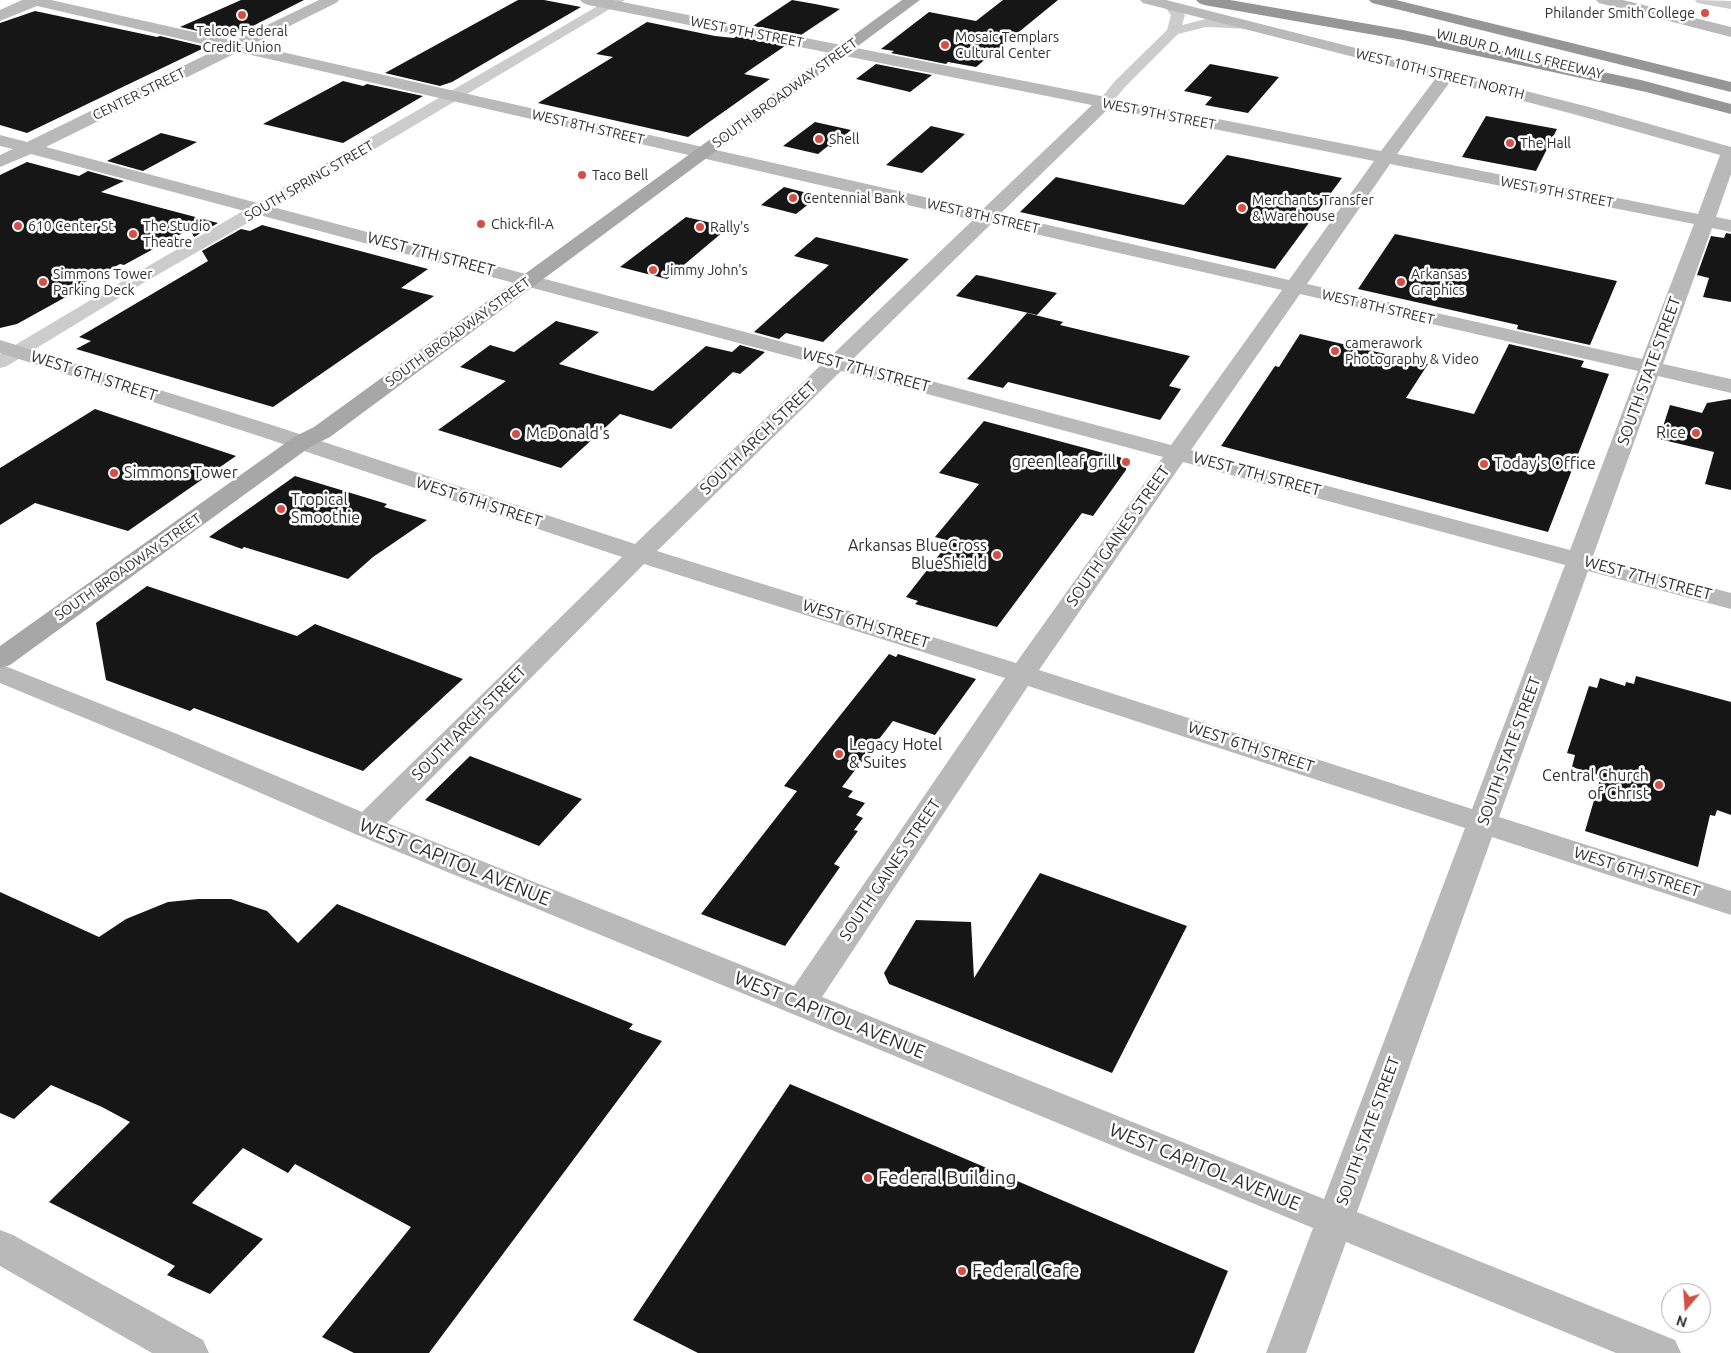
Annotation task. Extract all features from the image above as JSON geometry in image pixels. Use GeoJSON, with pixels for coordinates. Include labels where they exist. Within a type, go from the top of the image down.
{"type":"FeatureCollection","features":[{"type":"Feature","properties":{"kind":"highway"},"geometry":{"type":"LineString","coordinates":[[1204,0],[1403,35],[1658,89]]}},
{"type":"Feature","properties":{"kind":"highway","name":"WILBUR D. MILLS FREEWAY"},"geometry":{"type":"LineString","coordinates":[[1377,0],[1731,87]]}},
{"type":"Feature","properties":{"kind":"highway"},"geometry":{"type":"LineString","coordinates":[[1431,0],[1673,72]]}},
{"type":"Feature","properties":{"kind":"highway","name":"WILBUR D. MILLS FREEWAY"},"geometry":{"type":"LineString","coordinates":[[1336,7],[1731,109]]}},
{"type":"Feature","properties":{"kind":"main road","name":"SOUTH BROADWAY STREET"},"geometry":{"type":"LineString","coordinates":[[0,659],[302,442],[322,432],[912,0]]}},
{"type":"Feature","properties":{"kind":"street","name":"WEST 8TH STREET"},"geometry":{"type":"LineString","coordinates":[[35,0],[1293,288],[1731,386]]}},
{"type":"Feature","properties":{"kind":"street"},"geometry":{"type":"LineString","coordinates":[[0,16],[35,0]]}},
{"type":"Feature","properties":{"kind":"street","name":"CENTER STREET"},"geometry":{"type":"LineString","coordinates":[[0,162],[331,0]]}},
{"type":"Feature","properties":{"kind":"street","name":"WEST 9TH STREET"},"geometry":{"type":"LineString","coordinates":[[588,0],[615,2],[842,51],[1718,223]]}},
{"type":"Feature","properties":{"kind":"street","name":"WEST 10TH STREET NORTH"},"geometry":{"type":"LineString","coordinates":[[1148,0],[1583,111],[1729,159]]}},
{"type":"Feature","properties":{"kind":"street"},"geometry":{"type":"LineString","coordinates":[[1604,0],[1715,28],[1731,30]]}},
{"type":"Feature","properties":{"kind":"street"},"geometry":{"type":"LineString","coordinates":[[1702,0],[1731,4]]}},
{"type":"Feature","properties":{"kind":"street","name":"SOUTH SPRING STREET"},"geometry":{"type":"LineString","coordinates":[[6,353],[261,209],[615,2]]}},
{"type":"Feature","properties":{"kind":"street"},"geometry":{"type":"LineString","coordinates":[[1171,6],[1178,16],[1173,31]]}},
{"type":"Feature","properties":{"kind":"street"},"geometry":{"type":"LineString","coordinates":[[1173,31],[1206,23],[1249,25]]}},
{"type":"Feature","properties":{"kind":"street","name":"SOUTH ARCH STREET"},"geometry":{"type":"LineString","coordinates":[[366,826],[639,554],[1104,103],[1120,84],[1173,31]]}},
{"type":"Feature","properties":{"kind":"street","name":"SOUTH GAINES STREET"},"geometry":{"type":"LineString","coordinates":[[800,1003],[1022,674],[1384,158],[1446,76]]}},
{"type":"Feature","properties":{"kind":"street","name":"WEST 7TH STREET"},"geometry":{"type":"LineString","coordinates":[[0,140],[1731,601]]}},
{"type":"Feature","properties":{"kind":"street","name":"SOUTH STATE STREET"},"geometry":{"type":"LineString","coordinates":[[1286,1353],[1650,368],[1718,223],[1729,159]]}},
{"type":"Feature","properties":{"kind":"street","name":"WEST 6TH STREET"},"geometry":{"type":"LineString","coordinates":[[6,353],[302,442],[639,554],[1022,674],[1731,902]]}},
{"type":"Feature","properties":{"kind":"street","name":"WEST CAPITOL AVENUE"},"geometry":{"type":"LineString","coordinates":[[0,673],[168,741],[366,826],[1661,1353]]}},
{"type":"Feature","properties":{"kind":"street"},"geometry":{"type":"LineString","coordinates":[[0,1247],[189,1353]]}},
{"type":"Feature","properties":{"kind":"building","name":"Telcoe Federal Credit Union"},"geometry":{"type":"Polygon","coordinates":[[[241,0],[304,0],[247,29],[243,28],[225,37],[180,27],[241,0]]]}},
{"type":"Feature","properties":{"kind":"building"},"geometry":{"type":"Polygon","coordinates":[[[518,0],[544,0],[581,7],[452,82],[440,86],[385,73],[518,0]]]}},
{"type":"Feature","properties":{"kind":"building"},"geometry":{"type":"Polygon","coordinates":[[[792,0],[840,9],[801,35],[753,26],[792,0]]]}},
{"type":"Feature","properties":{"kind":"building"},"geometry":{"type":"Polygon","coordinates":[[[1003,0],[1058,0],[976,67],[948,62],[946,64],[891,53],[894,51],[881,49],[929,12],[976,21],[1003,0]]]}},
{"type":"Feature","properties":{"kind":"building"},"geometry":{"type":"Polygon","coordinates":[[[35,11],[206,47],[27,133],[0,125],[0,23],[35,11]]]}},
{"type":"Feature","properties":{"kind":"building"},"geometry":{"type":"Polygon","coordinates":[[[647,22],[715,36],[734,38],[737,36],[785,46],[744,74],[770,79],[688,137],[538,103],[613,57],[596,54],[647,22]]]}},
{"type":"Feature","properties":{"kind":"building"},"geometry":{"type":"Polygon","coordinates":[[[876,64],[932,75],[910,92],[856,79],[876,64]]]}},
{"type":"Feature","properties":{"kind":"building"},"geometry":{"type":"Polygon","coordinates":[[[1210,64],[1279,77],[1248,113],[1205,105],[1212,97],[1184,91],[1210,64]]]}},
{"type":"Feature","properties":{"kind":"building"},"geometry":{"type":"Polygon","coordinates":[[[343,81],[423,96],[343,143],[263,124],[343,81]]]}},
{"type":"Feature","properties":{"kind":"building","name":"The Hall"},"geometry":{"type":"Polygon","coordinates":[[[1486,116],[1557,129],[1536,171],[1462,157],[1486,116]]]}},
{"type":"Feature","properties":{"kind":"building","name":"Shell"},"geometry":{"type":"Polygon","coordinates":[[[815,122],[851,130],[831,147],[828,146],[818,154],[783,146],[815,122]]]}},
{"type":"Feature","properties":{"kind":"building","name":"Shell"},"geometry":{"type":"Polygon","coordinates":[[[931,126],[965,134],[922,173],[886,165],[931,126]]]}},
{"type":"Feature","properties":{"kind":"building"},"geometry":{"type":"Polygon","coordinates":[[[161,133],[197,142],[143,171],[107,161],[161,133]]]}},
{"type":"Feature","properties":{"kind":"building","name":"Merchants Transfer & Warehouse"},"geometry":{"type":"Polygon","coordinates":[[[1227,155],[1342,178],[1275,269],[1020,212],[1056,177],[1184,205],[1227,155]]]}},
{"type":"Feature","properties":{"kind":"building"},"geometry":{"type":"Polygon","coordinates":[[[27,162],[79,176],[88,171],[124,181],[101,192],[218,223],[194,237],[190,229],[124,265],[120,264],[68,291],[73,293],[17,324],[0,328],[0,175],[27,162]]]}},
{"type":"Feature","properties":{"kind":"building","name":"Centennial Bank"},"geometry":{"type":"Polygon","coordinates":[[[784,187],[819,196],[796,214],[761,205],[784,187]]]}},
{"type":"Feature","properties":{"kind":"building"},"geometry":{"type":"Polygon","coordinates":[[[686,217],[729,227],[667,279],[620,267],[686,217]]]}},
{"type":"Feature","properties":{"kind":"building"},"geometry":{"type":"Polygon","coordinates":[[[262,225],[428,269],[401,288],[434,296],[273,407],[76,349],[91,341],[79,337],[208,261],[202,251],[241,229],[250,231],[262,225]]]}},
{"type":"Feature","properties":{"kind":"building"},"geometry":{"type":"Polygon","coordinates":[[[1726,233],[1731,234],[1731,302],[1703,297],[1709,278],[1697,275],[1711,236],[1724,238],[1726,233]]]}},
{"type":"Feature","properties":{"kind":"building"},"geometry":{"type":"Polygon","coordinates":[[[1395,234],[1617,281],[1590,345],[1517,329],[1518,325],[1358,289],[1395,234]]]}},
{"type":"Feature","properties":{"kind":"building"},"geometry":{"type":"Polygon","coordinates":[[[816,237],[909,259],[823,342],[786,333],[779,339],[754,332],[829,265],[794,256],[816,237]]]}},
{"type":"Feature","properties":{"kind":"building"},"geometry":{"type":"Polygon","coordinates":[[[976,275],[1057,293],[1037,315],[956,296],[976,275]]]}},
{"type":"Feature","properties":{"kind":"building"},"geometry":{"type":"Polygon","coordinates":[[[1027,313],[1063,322],[1060,325],[1190,356],[1169,386],[1181,389],[1160,420],[1008,382],[1003,388],[967,379],[1027,313]]]}},
{"type":"Feature","properties":{"kind":"building"},"geometry":{"type":"Polygon","coordinates":[[[556,321],[599,332],[559,364],[653,391],[706,346],[732,352],[740,345],[765,352],[740,374],[733,372],[671,429],[620,414],[561,468],[438,430],[506,381],[460,367],[490,345],[514,352],[556,321]]]}},
{"type":"Feature","properties":{"kind":"building"},"geometry":{"type":"Polygon","coordinates":[[[1300,334],[1428,364],[1406,398],[1474,414],[1509,344],[1584,361],[1581,367],[1609,374],[1548,532],[1221,446],[1275,366],[1279,367],[1300,334]]]}},
{"type":"Feature","properties":{"kind":"building"},"geometry":{"type":"Polygon","coordinates":[[[1731,399],[1731,490],[1705,484],[1714,452],[1659,439],[1670,405],[1702,413],[1707,403],[1731,399]]]}},
{"type":"Feature","properties":{"kind":"building","name":"Simmons Tower"},"geometry":{"type":"Polygon","coordinates":[[[95,409],[236,456],[128,531],[35,503],[0,525],[0,468],[95,409]]]}},
{"type":"Feature","properties":{"kind":"building"},"geometry":{"type":"Polygon","coordinates":[[[984,421],[1126,459],[1126,470],[1093,516],[1082,513],[997,627],[915,604],[918,601],[906,597],[950,541],[935,537],[979,484],[939,473],[984,421]]]}},
{"type":"Feature","properties":{"kind":"building"},"geometry":{"type":"Polygon","coordinates":[[[295,476],[387,504],[384,507],[427,520],[373,557],[348,579],[244,547],[242,549],[209,537],[295,476]]]}},
{"type":"Feature","properties":{"kind":"building"},"geometry":{"type":"Polygon","coordinates":[[[147,586],[297,636],[315,624],[463,679],[363,771],[194,708],[190,711],[106,680],[96,623],[147,586]]]}},
{"type":"Feature","properties":{"kind":"building","name":"Legacy Hotel & Suites"},"geometry":{"type":"Polygon","coordinates":[[[889,654],[896,657],[898,654],[976,679],[935,735],[893,721],[842,787],[853,791],[848,797],[865,803],[856,815],[863,818],[854,830],[858,831],[834,864],[840,867],[785,946],[701,914],[797,791],[784,786],[889,654]]]}},
{"type":"Feature","properties":{"kind":"building"},"geometry":{"type":"Polygon","coordinates":[[[1636,676],[1731,702],[1731,815],[1717,810],[1715,816],[1710,815],[1698,867],[1585,831],[1600,780],[1597,779],[1598,775],[1572,767],[1575,755],[1567,753],[1589,686],[1597,688],[1600,678],[1625,686],[1626,682],[1634,684],[1636,676]]]}},
{"type":"Feature","properties":{"kind":"building"},"geometry":{"type":"Polygon","coordinates":[[[470,756],[582,799],[539,846],[425,800],[470,756]]]}},
{"type":"Feature","properties":{"kind":"building"},"geometry":{"type":"Polygon","coordinates":[[[1040,873],[1187,926],[1112,1073],[889,984],[884,973],[916,920],[971,922],[974,978],[1040,873]]]}},
{"type":"Feature","properties":{"kind":"building"},"geometry":{"type":"Polygon","coordinates":[[[0,892],[99,937],[126,919],[168,902],[198,899],[231,899],[267,911],[298,943],[337,904],[633,1024],[629,1029],[662,1041],[429,1353],[354,1353],[322,1337],[411,1227],[295,1164],[288,1173],[243,1148],[192,1203],[263,1239],[210,1294],[167,1275],[175,1266],[49,1202],[130,1122],[102,1107],[51,1085],[14,1119],[0,1113],[0,892]]]}},
{"type":"Feature","properties":{"kind":"building","name":"Federal Building"},"geometry":{"type":"Polygon","coordinates":[[[790,1084],[1228,1271],[1194,1353],[698,1353],[633,1320],[790,1084]]]}},
{"type":"Feature","properties":{"kind":"place","name":"Philander Smith College"},"geometry":{"type":"Point","coordinates":[1705,13]}},
{"type":"Feature","properties":{"kind":"place","name":"Telcoe Federal Credit Union"},"geometry":{"type":"Point","coordinates":[242,15]}},
{"type":"Feature","properties":{"kind":"place","name":"Mosaic Templars Cultural Center"},"geometry":{"type":"Point","coordinates":[945,45]}},
{"type":"Feature","properties":{"kind":"place","name":"Shell"},"geometry":{"type":"Point","coordinates":[819,139]}},
{"type":"Feature","properties":{"kind":"place","name":"The Hall"},"geometry":{"type":"Point","coordinates":[1510,143]}},
{"type":"Feature","properties":{"kind":"place","name":"Taco Bell"},"geometry":{"type":"Point","coordinates":[582,175]}},
{"type":"Feature","properties":{"kind":"place","name":"Centennial Bank"},"geometry":{"type":"Point","coordinates":[793,198]}},
{"type":"Feature","properties":{"kind":"place","name":"Merchants Transfer & Warehouse"},"geometry":{"type":"Point","coordinates":[1242,208]}},
{"type":"Feature","properties":{"kind":"place","name":"Chick-fil-A"},"geometry":{"type":"Point","coordinates":[481,224]}},
{"type":"Feature","properties":{"kind":"place","name":"610 Center St"},"geometry":{"type":"Point","coordinates":[18,226]}},
{"type":"Feature","properties":{"kind":"place","name":"Rally's"},"geometry":{"type":"Point","coordinates":[700,227]}},
{"type":"Feature","properties":{"kind":"place","name":"The Studio Theatre"},"geometry":{"type":"Point","coordinates":[133,234]}},
{"type":"Feature","properties":{"kind":"place","name":"Jimmy John's"},"geometry":{"type":"Point","coordinates":[653,270]}},
{"type":"Feature","properties":{"kind":"place","name":"Simmons Tower Parking Deck"},"geometry":{"type":"Point","coordinates":[43,282]}},
{"type":"Feature","properties":{"kind":"place","name":"Arkansas Graphics"},"geometry":{"type":"Point","coordinates":[1401,282]}},
{"type":"Feature","properties":{"kind":"place","name":"camerawork Photography & Video"},"geometry":{"type":"Point","coordinates":[1335,351]}},
{"type":"Feature","properties":{"kind":"place","name":"Rice"},"geometry":{"type":"Point","coordinates":[1696,433]}},
{"type":"Feature","properties":{"kind":"place","name":"McDonald's"},"geometry":{"type":"Point","coordinates":[516,434]}},
{"type":"Feature","properties":{"kind":"place","name":"green leaf grill"},"geometry":{"type":"Point","coordinates":[1126,462]}},
{"type":"Feature","properties":{"kind":"place","name":"Today's Office"},"geometry":{"type":"Point","coordinates":[1484,464]}},
{"type":"Feature","properties":{"kind":"place","name":"Simmons Tower"},"geometry":{"type":"Point","coordinates":[114,473]}},
{"type":"Feature","properties":{"kind":"place","name":"Tropical Smoothie"},"geometry":{"type":"Point","coordinates":[281,509]}},
{"type":"Feature","properties":{"kind":"place","name":"Arkansas BlueCross BlueShield"},"geometry":{"type":"Point","coordinates":[997,555]}},
{"type":"Feature","properties":{"kind":"place","name":"Legacy Hotel & Suites"},"geometry":{"type":"Point","coordinates":[839,754]}},
{"type":"Feature","properties":{"kind":"place","name":"Central Church of Christ"},"geometry":{"type":"Point","coordinates":[1659,785]}},
{"type":"Feature","properties":{"kind":"place","name":"Federal Building"},"geometry":{"type":"Point","coordinates":[868,1178]}},
{"type":"Feature","properties":{"kind":"place","name":"Federal Cafe"},"geometry":{"type":"Point","coordinates":[962,1271]}}]}
